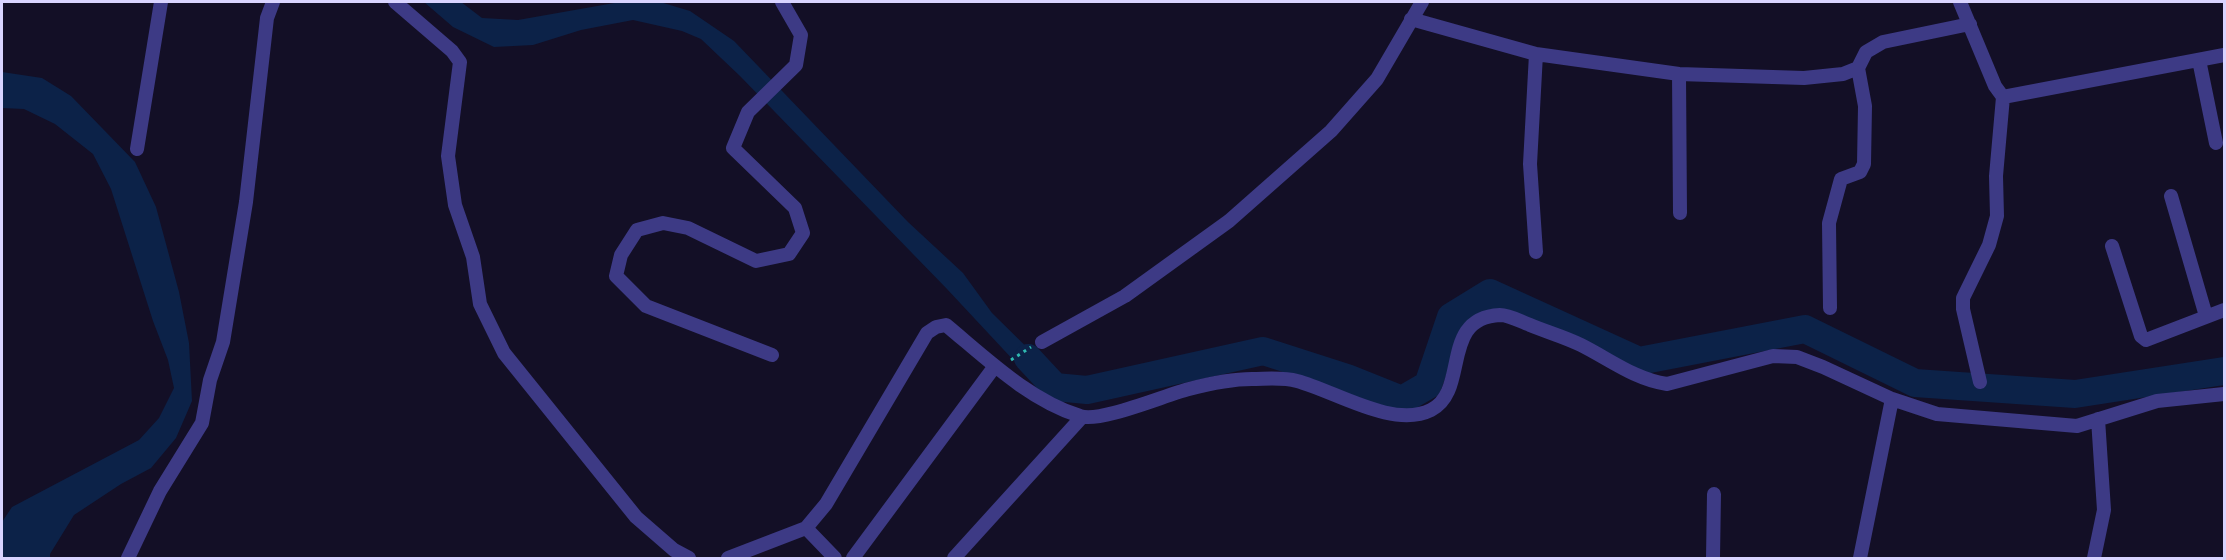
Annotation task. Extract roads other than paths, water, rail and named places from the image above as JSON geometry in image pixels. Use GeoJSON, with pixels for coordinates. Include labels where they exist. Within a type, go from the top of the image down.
{"type":"FeatureCollection","features":[{"type":"Feature","properties":{"kind":"street"},"geometry":{"type":"LineString","coordinates":[[137,149],[161,2]]}},
{"type":"Feature","properties":{"kind":"street"},"geometry":{"type":"LineString","coordinates":[[128,558],[160,491],[202,423],[210,380],[223,342],[246,202],[267,18],[273,2]]}},
{"type":"Feature","properties":{"kind":"street"},"geometry":{"type":"LineString","coordinates":[[395,2],[452,51],[460,62],[448,156],[455,205],[473,257],[480,304],[504,353],[636,517],[674,550],[689,558]]}},
{"type":"Feature","properties":{"kind":"street"},"geometry":{"type":"LineString","coordinates":[[772,355],[646,306],[616,276],[621,255],[637,230],[663,223],[688,228],[756,261],[789,254],[803,233],[795,208],[733,148],[748,112],[796,65],[801,35],[782,2]]}},
{"type":"Feature","properties":{"kind":"street"},"geometry":{"type":"LineString","coordinates":[[1037,344],[1125,297],[1228,221],[1306,154],[1331,131],[1377,79],[1422,2]]}},
{"type":"Feature","properties":{"kind":"street"},"geometry":{"type":"LineString","coordinates":[[1960,2],[1995,86],[2003,97],[1996,176],[1997,216],[1989,245],[1963,298],[1963,309],[1980,382]]}},
{"type":"Feature","properties":{"kind":"street"},"geometry":{"type":"LineString","coordinates":[[1411,19],[1536,54],[1679,74],[1804,78],[1843,74],[1858,68]]}},
{"type":"Feature","properties":{"kind":"street"},"geometry":{"type":"LineString","coordinates":[[1830,308],[1829,223],[1841,179],[1860,172],[1864,164],[1865,106],[1858,68],[1866,52],[1883,42],[1970,24]]}},
{"type":"Feature","properties":{"kind":"street"},"geometry":{"type":"LineString","coordinates":[[1536,54],[1530,164],[1536,252]]}},
{"type":"Feature","properties":{"kind":"street"},"geometry":{"type":"LineString","coordinates":[[2003,97],[2224,55]]}},
{"type":"Feature","properties":{"kind":"street"},"geometry":{"type":"LineString","coordinates":[[2199,60],[2216,142]]}},
{"type":"Feature","properties":{"kind":"street"},"geometry":{"type":"LineString","coordinates":[[1679,74],[1680,213]]}},
{"type":"Feature","properties":{"kind":"street"},"geometry":{"type":"LineString","coordinates":[[2171,196],[2206,316]]}},
{"type":"Feature","properties":{"kind":"street"},"geometry":{"type":"LineString","coordinates":[[2112,246],[2141,336],[2146,340],[2224,310]]}},
{"type":"Feature","properties":{"kind":"street"},"geometry":{"type":"LineString","coordinates":[[728,558],[806,528],[826,504],[927,333],[936,327],[946,325],[1002,364],[1039,399],[1082,417],[1104,415],[1190,389],[1248,379],[1294,380],[1389,414],[1412,414],[1430,410],[1441,402],[1450,386],[1460,343],[1470,328],[1487,318],[1503,315],[1578,343],[1650,381],[1667,384],[1773,356],[1797,357],[1892,399],[1937,414],[2077,426],[2157,401],[2224,394]]}},
{"type":"Feature","properties":{"kind":"street"},"geometry":{"type":"LineString","coordinates":[[853,558],[1002,364]]}},
{"type":"Feature","properties":{"kind":"street"},"geometry":{"type":"LineString","coordinates":[[1860,558],[1892,399]]}},
{"type":"Feature","properties":{"kind":"street"},"geometry":{"type":"LineString","coordinates":[[954,558],[1082,417]]}},
{"type":"Feature","properties":{"kind":"street"},"geometry":{"type":"LineString","coordinates":[[2094,558],[2104,510],[2098,418]]}},
{"type":"Feature","properties":{"kind":"street"},"geometry":{"type":"LineString","coordinates":[[1713,558],[1714,494]]}},
{"type":"Feature","properties":{"kind":"street"},"geometry":{"type":"LineString","coordinates":[[806,528],[835,558]]}},
{"type":"Feature","properties":{"kind":"water"},"geometry":{"type":"Polygon","coordinates":[[[424,2],[461,2],[482,18],[518,20],[620,2],[660,2],[690,11],[734,41],[908,222],[963,273],[992,313],[1051,371],[1055,387],[1040,384],[1017,364],[740,76],[701,39],[682,31],[633,20],[581,30],[533,45],[494,47],[453,27],[424,2]]]}},
{"type":"Feature","properties":{"kind":"water"},"geometry":{"type":"Polygon","coordinates":[[[2,72],[42,78],[71,96],[135,162],[156,207],[179,292],[189,343],[192,401],[176,438],[151,468],[121,484],[74,515],[50,554],[50,558],[2,558],[2,522],[12,507],[139,440],[159,418],[174,388],[168,360],[153,321],[111,189],[93,154],[55,124],[24,109],[2,108],[2,72]]]}},
{"type":"Feature","properties":{"kind":"waterway"},"geometry":{"type":"LineString","coordinates":[[1028,358],[1055,387],[1087,390],[1263,351],[1347,378],[1402,400],[1428,385],[1451,317],[1490,293],[1639,361],[1805,329],[1915,383],[2075,394],[2224,371]]}}]}
